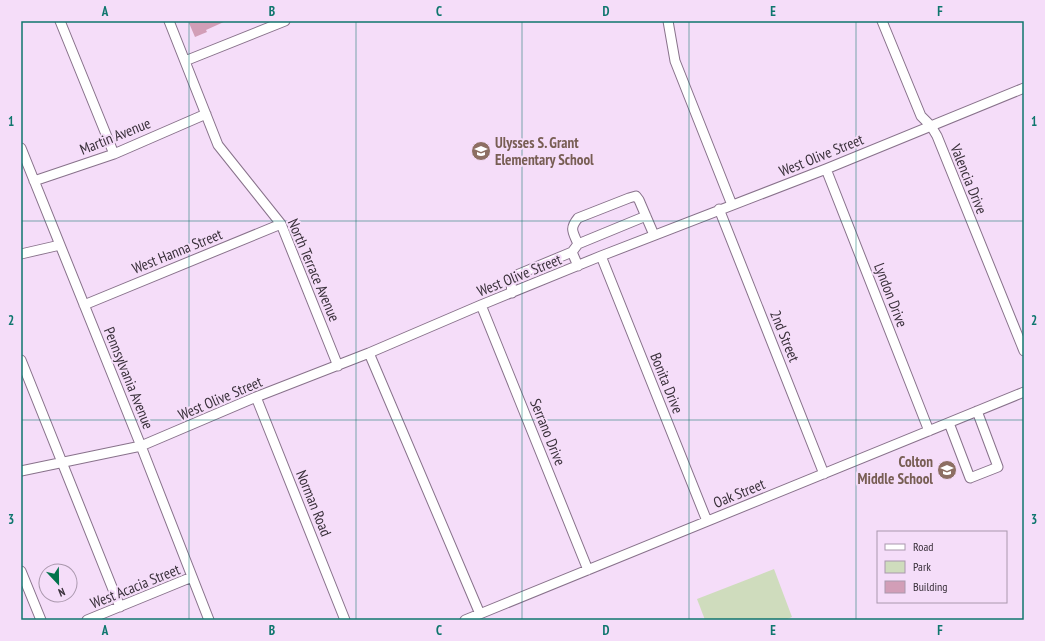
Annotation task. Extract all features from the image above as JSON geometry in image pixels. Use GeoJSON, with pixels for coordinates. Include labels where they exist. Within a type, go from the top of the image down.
{"type":"FeatureCollection","features":[{"type":"Feature","properties":{"kind":"street"},"geometry":{"type":"LineString","coordinates":[[60,21],[114,154]]}},
{"type":"Feature","properties":{"kind":"street","name":"North Terrace Avenue"},"geometry":{"type":"LineString","coordinates":[[169,21],[218,145],[281,224],[338,366]]}},
{"type":"Feature","properties":{"kind":"street"},"geometry":{"type":"LineString","coordinates":[[185,61],[285,21]]}},
{"type":"Feature","properties":{"kind":"street"},"geometry":{"type":"LineString","coordinates":[[668,21],[675,61],[732,205]]}},
{"type":"Feature","properties":{"kind":"street","name":"Valencia Drive"},"geometry":{"type":"LineString","coordinates":[[882,21],[921,116],[937,136],[1024,351]]}},
{"type":"Feature","properties":{"kind":"street","name":"West Olive Street"},"geometry":{"type":"LineString","coordinates":[[21,471],[141,446],[256,397],[338,366],[601,256],[826,168],[1024,88]]}},
{"type":"Feature","properties":{"kind":"street","name":"Martin Avenue"},"geometry":{"type":"LineString","coordinates":[[34,181],[114,154],[206,114]]}},
{"type":"Feature","properties":{"kind":"street","name":"Pennsylvania Avenue"},"geometry":{"type":"LineString","coordinates":[[21,148],[141,446],[209,620]]}},
{"type":"Feature","properties":{"kind":"street","name":"Lyndon Drive"},"geometry":{"type":"LineString","coordinates":[[826,168],[929,431]]}},
{"type":"Feature","properties":{"kind":"street"},"geometry":{"type":"LineString","coordinates":[[578,244],[572,230],[573,224],[578,218],[636,196],[654,235]]}},
{"type":"Feature","properties":{"kind":"street","name":"2nd Street"},"geometry":{"type":"LineString","coordinates":[[719,209],[824,474]]}},
{"type":"Feature","properties":{"kind":"street"},"geometry":{"type":"LineString","coordinates":[[512,293],[511,283],[519,274],[572,252],[578,244],[646,216]]}},
{"type":"Feature","properties":{"kind":"street","name":"West Hanna Street"},"geometry":{"type":"LineString","coordinates":[[84,305],[281,224]]}},
{"type":"Feature","properties":{"kind":"street"},"geometry":{"type":"LineString","coordinates":[[21,254],[60,245]]}},
{"type":"Feature","properties":{"kind":"street"},"geometry":{"type":"LineString","coordinates":[[572,252],[578,266]]}},
{"type":"Feature","properties":{"kind":"street","name":"Bonita Drive"},"geometry":{"type":"LineString","coordinates":[[601,256],[708,521]]}},
{"type":"Feature","properties":{"kind":"street","name":"Serrano Drive"},"geometry":{"type":"LineString","coordinates":[[481,305],[588,570]]}},
{"type":"Feature","properties":{"kind":"street"},"geometry":{"type":"LineString","coordinates":[[369,353],[480,614]]}},
{"type":"Feature","properties":{"kind":"street"},"geometry":{"type":"LineString","coordinates":[[21,360],[120,607]]}},
{"type":"Feature","properties":{"kind":"street","name":"Oak Street"},"geometry":{"type":"LineString","coordinates":[[465,620],[1024,392]]}},
{"type":"Feature","properties":{"kind":"street","name":"Norman Road"},"geometry":{"type":"LineString","coordinates":[[256,397],[345,620]]}},
{"type":"Feature","properties":{"kind":"street"},"geometry":{"type":"LineString","coordinates":[[949,422],[970,478],[998,467],[977,411]]}},
{"type":"Feature","properties":{"kind":"street"},"geometry":{"type":"LineString","coordinates":[[21,571],[41,620]]}},
{"type":"Feature","properties":{"kind":"street","name":"West Acacia Street"},"geometry":{"type":"LineString","coordinates":[[88,620],[192,577]]}},
{"type":"Feature","properties":{"kind":"green space"},"geometry":{"type":"Polygon","coordinates":[[[774,569],[792,617],[785,620],[705,620],[697,599],[774,569]]]}},
{"type":"Feature","properties":{"kind":"building"},"geometry":{"type":"Polygon","coordinates":[[[195,21],[226,21],[195,37],[189,23],[195,21]]]}},
{"type":"Feature","properties":{"kind":"place","name":"Ulysses S. Grant Elementary School"},"geometry":{"type":"Point","coordinates":[481,151]}},
{"type":"Feature","properties":{"kind":"place","name":"Colton Middle School"},"geometry":{"type":"Point","coordinates":[947,470]}}]}
